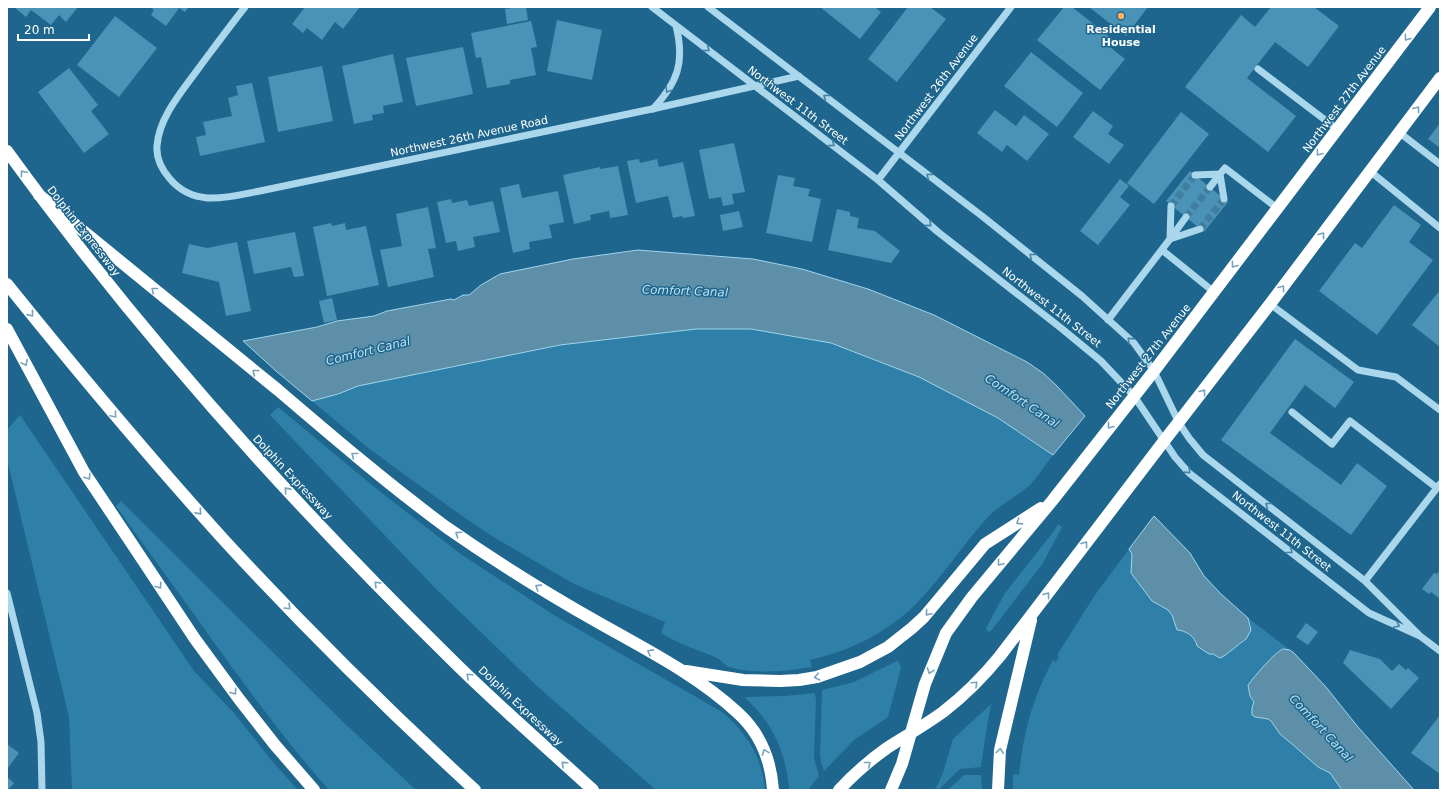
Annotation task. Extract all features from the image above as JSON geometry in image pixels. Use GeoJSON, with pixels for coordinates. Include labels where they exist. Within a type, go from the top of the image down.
{"type":"FeatureCollection","features":[{"type":"Feature","properties":{"kind":"highway","name":"Northwest 27th Avenue"},"geometry":{"type":"LineString","coordinates":[[891,790],[902,764],[925,684],[946,633],[972,597],[1052,500],[1154,371],[1430,7]]}},
{"type":"Feature","properties":{"kind":"highway"},"geometry":{"type":"LineString","coordinates":[[839,790],[852,776],[886,749],[943,712],[979,680],[1032,615],[1371,172],[1440,78]]}},
{"type":"Feature","properties":{"kind":"highway","name":"Dolphin Expressway"},"geometry":{"type":"LineString","coordinates":[[7,151],[39,195],[97,269],[185,376],[296,501],[360,568],[450,658],[594,790]]}},
{"type":"Feature","properties":{"kind":"highway"},"geometry":{"type":"LineString","coordinates":[[39,195],[280,392],[367,466],[446,526],[544,591],[684,671],[729,705],[752,728],[761,742],[771,773],[773,790]]}},
{"type":"Feature","properties":{"kind":"highway"},"geometry":{"type":"LineString","coordinates":[[7,284],[82,377],[225,541],[319,640],[406,726],[474,790]]}},
{"type":"Feature","properties":{"kind":"highway"},"geometry":{"type":"LineString","coordinates":[[7,329],[84,472],[195,639],[275,745],[314,790]]}},
{"type":"Feature","properties":{"kind":"highway"},"geometry":{"type":"LineString","coordinates":[[684,671],[750,680],[786,681],[817,677],[860,662],[888,647],[924,617],[985,544],[1052,500]]}},
{"type":"Feature","properties":{"kind":"highway"},"geometry":{"type":"LineString","coordinates":[[998,790],[1000,750],[1032,615]]}},
{"type":"Feature","properties":{"kind":"street","name":"Northwest 26th Avenue Road"},"geometry":{"type":"LineString","coordinates":[[245,7],[188,82],[164,119],[157,147],[158,160],[168,176],[181,190],[198,197],[213,198],[260,191],[756,87],[799,76]]}},
{"type":"Feature","properties":{"kind":"street","name":"Northwest 11th Street"},"geometry":{"type":"LineString","coordinates":[[652,7],[878,180],[938,232],[1101,361],[1134,396],[1175,457],[1189,473],[1369,613],[1420,636]]}},
{"type":"Feature","properties":{"kind":"street","name":"Northwest 11th Street"},"geometry":{"type":"LineString","coordinates":[[708,7],[982,216],[1082,296],[1134,343],[1154,371],[1188,438],[1203,455],[1365,581],[1420,636],[1440,651]]}},
{"type":"Feature","properties":{"kind":"street","name":"Northwest 26th Avenue"},"geometry":{"type":"LineString","coordinates":[[878,180],[1011,7]]}},
{"type":"Feature","properties":{"kind":"street"},"geometry":{"type":"LineString","coordinates":[[652,109],[669,90],[677,71],[679,46],[676,26]]}},
{"type":"Feature","properties":{"kind":"street"},"geometry":{"type":"LineString","coordinates":[[1258,69],[1337,129]]}},
{"type":"Feature","properties":{"kind":"street"},"geometry":{"type":"LineString","coordinates":[[1400,133],[1440,164]]}},
{"type":"Feature","properties":{"kind":"street"},"geometry":{"type":"LineString","coordinates":[[1210,187],[1225,168],[1277,208]]}},
{"type":"Feature","properties":{"kind":"street"},"geometry":{"type":"LineString","coordinates":[[1371,172],[1440,228]]}},
{"type":"Feature","properties":{"kind":"street"},"geometry":{"type":"LineString","coordinates":[[1195,176],[1220,174]]}},
{"type":"Feature","properties":{"kind":"street"},"geometry":{"type":"LineString","coordinates":[[1220,174],[1224,198]]}},
{"type":"Feature","properties":{"kind":"street"},"geometry":{"type":"LineString","coordinates":[[1170,239],[1171,206]]}},
{"type":"Feature","properties":{"kind":"street"},"geometry":{"type":"LineString","coordinates":[[1108,320],[1186,218]]}},
{"type":"Feature","properties":{"kind":"street"},"geometry":{"type":"LineString","coordinates":[[1170,239],[1200,229]]}},
{"type":"Feature","properties":{"kind":"street"},"geometry":{"type":"LineString","coordinates":[[1162,250],[1214,292]]}},
{"type":"Feature","properties":{"kind":"street"},"geometry":{"type":"LineString","coordinates":[[1270,304],[1358,370],[1396,377],[1439,409]]}},
{"type":"Feature","properties":{"kind":"street"},"geometry":{"type":"LineString","coordinates":[[1292,412],[1332,444],[1350,421],[1438,486],[1365,581]]}},
{"type":"Feature","properties":{"kind":"street"},"geometry":{"type":"LineString","coordinates":[[7,593],[37,713],[41,742],[42,790]]}},
{"type":"Feature","properties":{"kind":"shaded area"},"geometry":{"type":"Polygon","coordinates":[[[696,329],[751,329],[831,343],[919,377],[998,418],[1053,455],[1029,486],[988,517],[924,596],[891,625],[866,640],[839,652],[810,660],[812,667],[760,672],[728,666],[717,658],[668,637],[661,633],[665,622],[574,584],[495,538],[367,447],[312,401],[338,394],[358,386],[560,345],[696,329]]]}},
{"type":"Feature","properties":{"kind":"shaded area"},"geometry":{"type":"Polygon","coordinates":[[[278,407],[378,490],[462,555],[557,617],[722,712],[739,728],[752,746],[761,767],[765,790],[656,790],[538,687],[436,589],[270,415],[278,407]]]}},
{"type":"Feature","properties":{"kind":"shaded area"},"geometry":{"type":"Polygon","coordinates":[[[20,415],[194,671],[234,713],[272,761],[298,790],[72,790],[69,717],[7,459],[7,430],[20,415]]]}},
{"type":"Feature","properties":{"kind":"shaded area"},"geometry":{"type":"Polygon","coordinates":[[[121,501],[342,721],[416,790],[329,790],[284,736],[213,641],[116,506],[121,501]]]}},
{"type":"Feature","properties":{"kind":"shaded area"},"geometry":{"type":"Polygon","coordinates":[[[1058,524],[1062,527],[1043,563],[991,631],[988,632],[986,628],[1005,593],[1058,524]]]}},
{"type":"Feature","properties":{"kind":"shaded area"},"geometry":{"type":"Polygon","coordinates":[[[1129,549],[1132,554],[1131,573],[1147,595],[1157,605],[1168,610],[1172,615],[1177,630],[1190,636],[1207,651],[1220,655],[1228,653],[1234,647],[1240,645],[1246,639],[1251,626],[1248,618],[1294,653],[1290,650],[1280,650],[1264,667],[1250,696],[1254,702],[1258,718],[1268,719],[1271,721],[1280,734],[1321,769],[1330,773],[1342,790],[1013,790],[1013,774],[1019,775],[1026,729],[1034,702],[1053,660],[1056,662],[1059,656],[1057,655],[1095,595],[1129,549]]]}},
{"type":"Feature","properties":{"kind":"shaded area"},"geometry":{"type":"Polygon","coordinates":[[[897,661],[899,662],[901,668],[888,717],[854,740],[824,771],[820,754],[822,690],[854,682],[897,661]]]}},
{"type":"Feature","properties":{"kind":"shaded area"},"geometry":{"type":"Polygon","coordinates":[[[815,693],[814,758],[819,776],[808,790],[789,790],[785,764],[776,740],[763,717],[745,698],[815,693]]]}},
{"type":"Feature","properties":{"kind":"shaded area"},"geometry":{"type":"Polygon","coordinates":[[[991,704],[981,767],[960,769],[938,790],[935,790],[943,773],[953,739],[991,704]]]}},
{"type":"Feature","properties":{"kind":"shaded area"},"geometry":{"type":"Polygon","coordinates":[[[964,775],[981,775],[982,790],[948,790],[964,775]]]}},
{"type":"Feature","properties":{"kind":"water","name":"Comfort Canal"},"geometry":{"type":"Polygon","coordinates":[[[638,250],[753,259],[802,269],[868,289],[934,315],[1027,362],[1043,373],[1056,385],[1085,416],[1053,455],[998,418],[919,377],[831,343],[751,329],[696,329],[560,345],[358,386],[338,394],[312,401],[243,341],[317,327],[337,321],[374,316],[387,311],[451,299],[454,300],[463,295],[469,295],[481,285],[500,274],[573,259],[638,250]]]}},
{"type":"Feature","properties":{"kind":"water"},"geometry":{"type":"Polygon","coordinates":[[[1154,516],[1190,553],[1204,576],[1221,594],[1248,618],[1251,630],[1246,639],[1220,658],[1213,654],[1209,654],[1197,646],[1195,640],[1190,635],[1183,631],[1177,630],[1172,615],[1168,610],[1152,601],[1131,573],[1132,554],[1129,549],[1154,516]]]}},
{"type":"Feature","properties":{"kind":"water","name":"Comfort Canal"},"geometry":{"type":"Polygon","coordinates":[[[1283,649],[1290,650],[1294,653],[1326,687],[1358,727],[1414,790],[1342,790],[1330,773],[1318,767],[1280,734],[1271,721],[1252,715],[1254,702],[1250,696],[1248,685],[1270,659],[1283,649]]]}},
{"type":"Feature","properties":{"kind":"building"},"geometry":{"type":"Polygon","coordinates":[[[14,7],[78,7],[66,22],[59,15],[51,25],[31,10],[26,17],[14,7]]]}},
{"type":"Feature","properties":{"kind":"building"},"geometry":{"type":"Polygon","coordinates":[[[150,7],[189,7],[185,12],[179,8],[166,26],[151,15],[154,10],[150,7]]]}},
{"type":"Feature","properties":{"kind":"building"},"geometry":{"type":"Polygon","coordinates":[[[305,7],[360,7],[343,29],[335,22],[322,40],[307,28],[303,33],[292,24],[305,7]]]}},
{"type":"Feature","properties":{"kind":"building"},"geometry":{"type":"Polygon","coordinates":[[[526,7],[528,20],[507,24],[505,9],[526,7]]]}},
{"type":"Feature","properties":{"kind":"building"},"geometry":{"type":"Polygon","coordinates":[[[820,7],[875,7],[881,12],[860,39],[820,7]]]}},
{"type":"Feature","properties":{"kind":"building"},"geometry":{"type":"Polygon","coordinates":[[[908,7],[930,7],[946,19],[897,82],[868,59],[908,7]]]}},
{"type":"Feature","properties":{"kind":"building"},"geometry":{"type":"Polygon","coordinates":[[[1064,7],[1072,7],[1115,41],[1110,47],[1125,59],[1100,90],[1037,40],[1064,7]]]}},
{"type":"Feature","properties":{"kind":"building","name":"Residential House"},"geometry":{"type":"Polygon","coordinates":[[[1089,7],[1148,7],[1126,36],[1089,7]]]}},
{"type":"Feature","properties":{"kind":"building"},"geometry":{"type":"Polygon","coordinates":[[[1271,7],[1314,7],[1339,26],[1308,67],[1275,42],[1247,78],[1296,116],[1268,152],[1185,87],[1241,15],[1255,27],[1271,7]]]}},
{"type":"Feature","properties":{"kind":"building"},"geometry":{"type":"Polygon","coordinates":[[[115,16],[157,48],[119,97],[77,65],[115,16]]]}},
{"type":"Feature","properties":{"kind":"building"},"geometry":{"type":"Polygon","coordinates":[[[557,20],[602,30],[592,80],[547,71],[557,20]]]}},
{"type":"Feature","properties":{"kind":"building"},"geometry":{"type":"Polygon","coordinates":[[[531,21],[537,47],[531,48],[536,75],[510,80],[510,84],[487,88],[481,57],[476,58],[471,33],[531,21]]]}},
{"type":"Feature","properties":{"kind":"building"},"geometry":{"type":"Polygon","coordinates":[[[463,47],[473,94],[416,106],[406,58],[463,47]]]}},
{"type":"Feature","properties":{"kind":"building"},"geometry":{"type":"Polygon","coordinates":[[[1031,52],[1083,93],[1057,127],[1004,86],[1031,52]]]}},
{"type":"Feature","properties":{"kind":"building"},"geometry":{"type":"Polygon","coordinates":[[[393,54],[403,102],[383,106],[384,113],[372,115],[373,120],[354,124],[342,66],[393,54]]]}},
{"type":"Feature","properties":{"kind":"building"},"geometry":{"type":"Polygon","coordinates":[[[322,66],[333,121],[278,132],[268,77],[322,66]]]}},
{"type":"Feature","properties":{"kind":"building"},"geometry":{"type":"Polygon","coordinates":[[[69,68],[98,105],[91,111],[109,134],[84,153],[38,92],[69,68]]]}},
{"type":"Feature","properties":{"kind":"building"},"geometry":{"type":"Polygon","coordinates":[[[252,83],[265,142],[200,156],[196,137],[206,135],[203,122],[232,116],[228,98],[238,95],[236,86],[252,83]]]}},
{"type":"Feature","properties":{"kind":"building"},"geometry":{"type":"Polygon","coordinates":[[[995,110],[1016,126],[1024,115],[1049,134],[1027,161],[1007,145],[1002,152],[977,133],[995,110]]]}},
{"type":"Feature","properties":{"kind":"building"},"geometry":{"type":"Polygon","coordinates":[[[1093,111],[1113,126],[1108,134],[1124,145],[1109,164],[1073,137],[1093,111]]]}},
{"type":"Feature","properties":{"kind":"building"},"geometry":{"type":"Polygon","coordinates":[[[1181,112],[1209,134],[1154,204],[1127,183],[1181,112]]]}},
{"type":"Feature","properties":{"kind":"building"},"geometry":{"type":"Polygon","coordinates":[[[1440,123],[1440,148],[1428,139],[1440,123]]]}},
{"type":"Feature","properties":{"kind":"building"},"geometry":{"type":"Polygon","coordinates":[[[734,143],[745,192],[732,194],[734,204],[723,206],[721,197],[709,199],[699,150],[734,143]]]}},
{"type":"Feature","properties":{"kind":"building"},"geometry":{"type":"Polygon","coordinates":[[[639,159],[640,163],[657,159],[659,167],[683,162],[695,216],[673,218],[668,196],[636,203],[627,161],[639,159]]]}},
{"type":"Feature","properties":{"kind":"building"},"geometry":{"type":"Polygon","coordinates":[[[618,166],[628,215],[610,218],[609,211],[590,215],[591,220],[574,224],[563,175],[600,167],[600,169],[618,166]]]}},
{"type":"Feature","properties":{"kind":"building"},"geometry":{"type":"Polygon","coordinates":[[[1190,171],[1228,202],[1204,232],[1166,201],[1190,171]]]}},
{"type":"Feature","properties":{"kind":"building"},"geometry":{"type":"Polygon","coordinates":[[[778,175],[795,178],[793,186],[810,189],[808,196],[821,199],[812,242],[766,233],[778,175]]]}},
{"type":"Feature","properties":{"kind":"building"},"geometry":{"type":"Polygon","coordinates":[[[1120,179],[1129,186],[1120,197],[1130,205],[1098,245],[1080,231],[1120,179]]]}},
{"type":"Feature","properties":{"kind":"building"},"geometry":{"type":"Polygon","coordinates":[[[519,184],[522,198],[558,191],[564,222],[549,225],[552,238],[529,242],[530,249],[513,253],[500,188],[519,184]]]}},
{"type":"Feature","properties":{"kind":"building"},"geometry":{"type":"Polygon","coordinates":[[[451,199],[452,203],[467,200],[469,206],[493,201],[500,232],[473,237],[475,247],[458,251],[456,241],[446,243],[437,202],[451,199]]]}},
{"type":"Feature","properties":{"kind":"building"},"geometry":{"type":"Polygon","coordinates":[[[1394,205],[1421,225],[1409,242],[1433,260],[1377,335],[1319,291],[1355,243],[1362,248],[1394,205]]]}},
{"type":"Feature","properties":{"kind":"building"},"geometry":{"type":"Polygon","coordinates":[[[428,207],[436,248],[428,249],[434,277],[388,287],[380,250],[402,246],[396,214],[428,207]]]}},
{"type":"Feature","properties":{"kind":"building"},"geometry":{"type":"Polygon","coordinates":[[[837,209],[850,212],[850,216],[859,218],[857,228],[875,231],[900,251],[891,263],[828,250],[837,209]]]}},
{"type":"Feature","properties":{"kind":"building"},"geometry":{"type":"Polygon","coordinates":[[[739,211],[743,227],[723,231],[720,215],[739,211]]]}},
{"type":"Feature","properties":{"kind":"building"},"geometry":{"type":"Polygon","coordinates":[[[331,223],[332,226],[345,223],[346,230],[366,226],[379,285],[327,296],[313,227],[331,223]]]}},
{"type":"Feature","properties":{"kind":"building"},"geometry":{"type":"Polygon","coordinates":[[[295,232],[304,276],[294,277],[291,267],[254,274],[247,241],[295,232]]]}},
{"type":"Feature","properties":{"kind":"building"},"geometry":{"type":"Polygon","coordinates":[[[237,242],[251,311],[226,316],[219,282],[182,273],[189,244],[207,248],[237,242]]]}},
{"type":"Feature","properties":{"kind":"building"},"geometry":{"type":"Polygon","coordinates":[[[1440,290],[1440,347],[1412,325],[1440,290]]]}},
{"type":"Feature","properties":{"kind":"building"},"geometry":{"type":"Polygon","coordinates":[[[332,298],[337,320],[324,323],[319,301],[332,298]]]}},
{"type":"Feature","properties":{"kind":"building"},"geometry":{"type":"Polygon","coordinates":[[[1295,339],[1354,382],[1335,408],[1305,385],[1270,433],[1341,485],[1357,463],[1387,486],[1351,535],[1221,440],[1295,339]]]}},
{"type":"Feature","properties":{"kind":"building"},"geometry":{"type":"Polygon","coordinates":[[[1440,570],[1440,599],[1431,592],[1429,594],[1422,589],[1434,573],[1437,574],[1440,570]]]}},
{"type":"Feature","properties":{"kind":"building"},"geometry":{"type":"Polygon","coordinates":[[[1306,623],[1318,632],[1308,645],[1296,637],[1306,623]]]}},
{"type":"Feature","properties":{"kind":"building"},"geometry":{"type":"Polygon","coordinates":[[[1350,650],[1380,659],[1392,671],[1399,664],[1406,670],[1408,668],[1419,678],[1391,709],[1343,663],[1350,650]]]}},
{"type":"Feature","properties":{"kind":"building"},"geometry":{"type":"Polygon","coordinates":[[[1440,715],[1440,774],[1411,753],[1440,715]]]}},
{"type":"Feature","properties":{"kind":"building"},"geometry":{"type":"Polygon","coordinates":[[[7,744],[19,753],[7,769],[7,744]]]}},
{"type":"Feature","properties":{"kind":"building"},"geometry":{"type":"Polygon","coordinates":[[[7,777],[14,783],[8,790],[7,790],[7,777]]]}},
{"type":"Feature","properties":{"kind":"tunnel"},"geometry":{"type":"LineString","coordinates":[[1171,206],[1195,175]]}},
{"type":"Feature","properties":{"kind":"tunnel"},"geometry":{"type":"LineString","coordinates":[[1186,217],[1210,187]]}},
{"type":"Feature","properties":{"kind":"tunnel"},"geometry":{"type":"LineString","coordinates":[[1200,229],[1224,199]]}},
{"type":"Feature","properties":{"kind":"place","name":"Residential House"},"geometry":{"type":"Point","coordinates":[1121,16]}}]}
